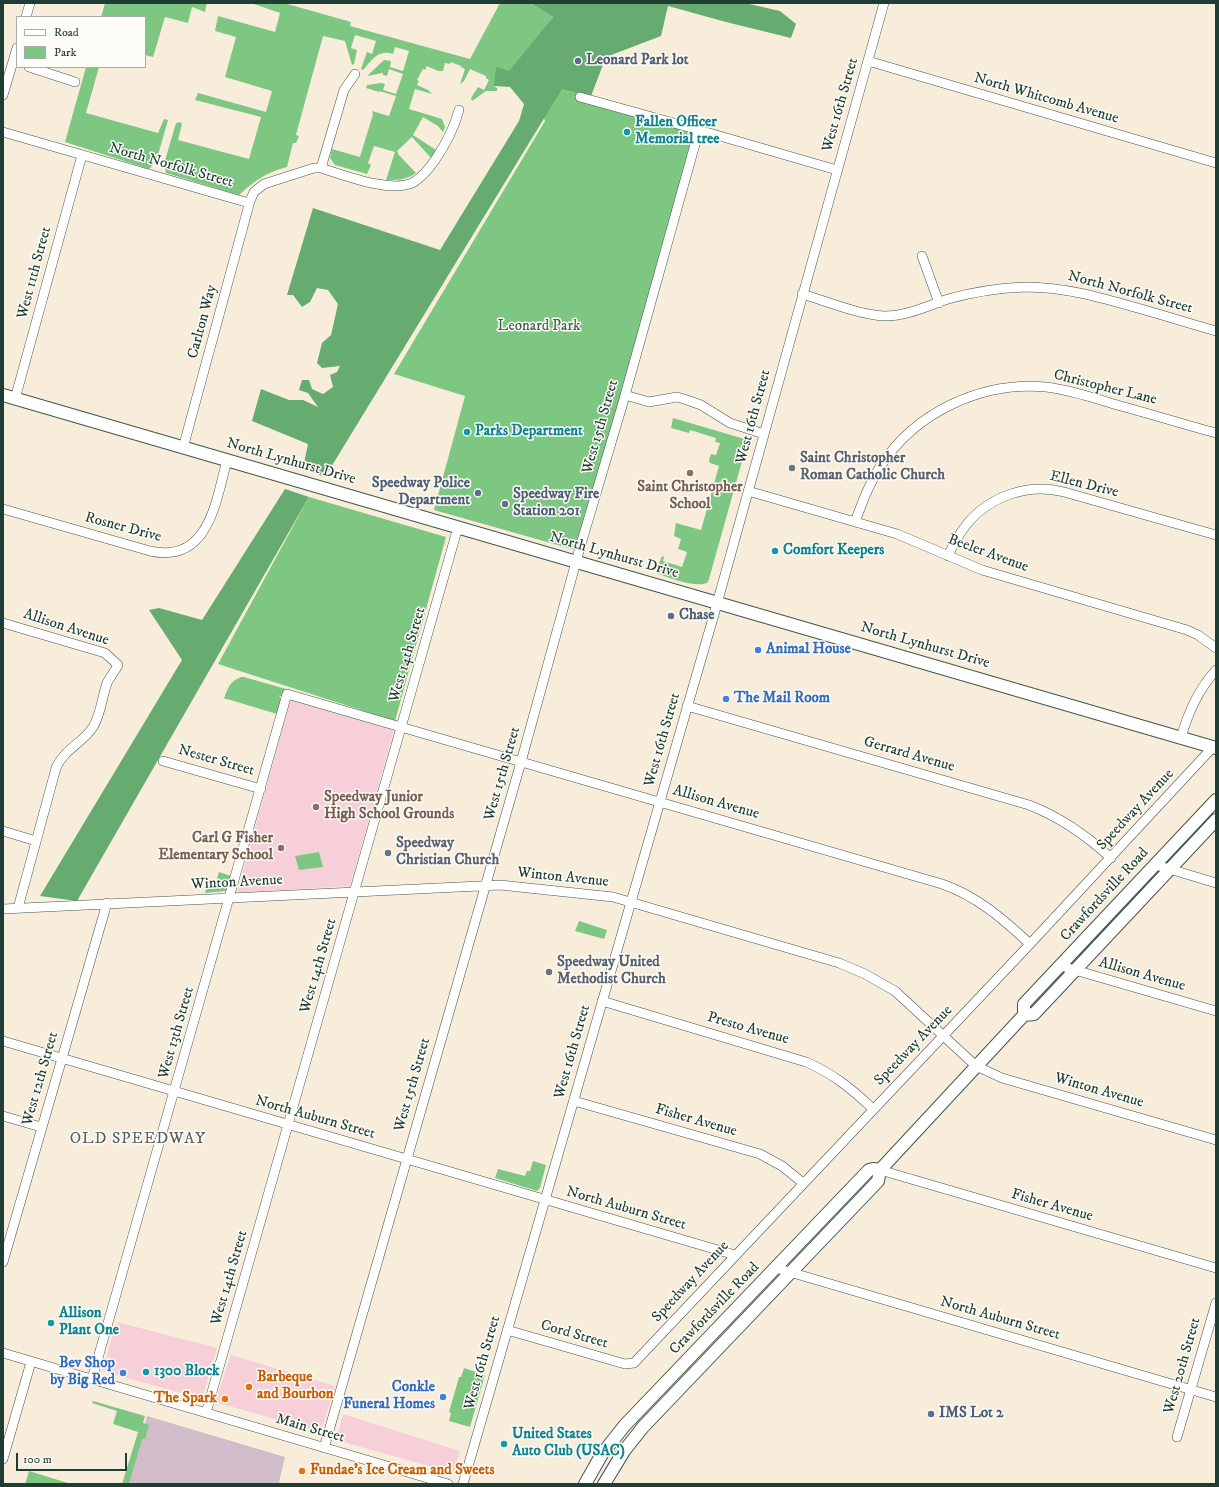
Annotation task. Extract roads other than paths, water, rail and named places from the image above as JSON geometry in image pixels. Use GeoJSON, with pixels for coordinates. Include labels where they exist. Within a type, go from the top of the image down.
{"type":"FeatureCollection","features":[{"type":"Feature","properties":{"kind":"main road","name":"North Lynhurst Drive"},"geometry":{"type":"LineString","coordinates":[[3,395],[1214,748]]}},
{"type":"Feature","properties":{"kind":"main road","name":"Crawfordsville Road"},"geometry":{"type":"LineString","coordinates":[[1024,1015],[1024,1004],[1216,800]]}},
{"type":"Feature","properties":{"kind":"main road","name":"Crawfordsville Road"},"geometry":{"type":"LineString","coordinates":[[604,1484],[624,1451],[643,1427],[878,1181],[880,1170],[1024,1015],[1034,1014],[1216,820]]}},
{"type":"Feature","properties":{"kind":"main road","name":"Crawfordsville Road"},"geometry":{"type":"LineString","coordinates":[[585,1484],[602,1454],[617,1434],[869,1170],[874,1168],[880,1170]]}},
{"type":"Feature","properties":{"kind":"street"},"geometry":{"type":"LineString","coordinates":[[26,16],[30,3]]}},
{"type":"Feature","properties":{"kind":"street","name":"West 16th Street"},"geometry":{"type":"LineString","coordinates":[[463,1484],[717,602],[884,3]]}},
{"type":"Feature","properties":{"kind":"street","name":"North Whitcomb Avenue"},"geometry":{"type":"LineString","coordinates":[[868,61],[1216,163]]}},
{"type":"Feature","properties":{"kind":"street"},"geometry":{"type":"LineString","coordinates":[[3,95],[15,62]]}},
{"type":"Feature","properties":{"kind":"street"},"geometry":{"type":"LineString","coordinates":[[32,68],[75,82]]}},
{"type":"Feature","properties":{"kind":"street"},"geometry":{"type":"LineString","coordinates":[[355,74],[344,90],[321,168],[376,184],[392,186],[412,182],[426,172],[448,141],[459,110]]}},
{"type":"Feature","properties":{"kind":"street"},"geometry":{"type":"LineString","coordinates":[[580,97],[837,170]]}},
{"type":"Feature","properties":{"kind":"street","name":"West 15th Street"},"geometry":{"type":"LineString","coordinates":[[324,1448],[406,1159],[486,886],[576,561],[625,395],[699,130]]}},
{"type":"Feature","properties":{"kind":"street","name":"North Norfolk Street"},"geometry":{"type":"LineString","coordinates":[[3,132],[249,204],[250,198],[254,192],[264,184],[303,170],[321,168]]}},
{"type":"Feature","properties":{"kind":"street","name":"West 11th Street"},"geometry":{"type":"LineString","coordinates":[[15,399],[82,155]]}},
{"type":"Feature","properties":{"kind":"street","name":"Carlton Way"},"geometry":{"type":"LineString","coordinates":[[183,448],[249,204]]}},
{"type":"Feature","properties":{"kind":"street"},"geometry":{"type":"LineString","coordinates":[[922,256],[939,303]]}},
{"type":"Feature","properties":{"kind":"street","name":"North Norfolk Street"},"geometry":{"type":"LineString","coordinates":[[802,294],[866,313],[880,315],[905,314],[973,293],[1024,287],[1052,288],[1076,291],[1216,331]]}},
{"type":"Feature","properties":{"kind":"street","name":"Christopher Lane"},"geometry":{"type":"LineString","coordinates":[[855,522],[868,487],[875,474],[887,456],[901,441],[919,424],[939,411],[964,399],[987,392],[1008,388],[1028,387],[1063,390],[1216,433]]}},
{"type":"Feature","properties":{"kind":"street"},"geometry":{"type":"LineString","coordinates":[[625,395],[649,402],[677,397],[700,405],[730,423],[764,434]]}},
{"type":"Feature","properties":{"kind":"street","name":"Rosner Drive"},"geometry":{"type":"LineString","coordinates":[[3,509],[150,551],[160,553],[174,552],[193,543],[207,527],[211,518],[227,460]]}},
{"type":"Feature","properties":{"kind":"street","name":"Ellen Drive"},"geometry":{"type":"LineString","coordinates":[[948,556],[965,526],[982,509],[1006,495],[1034,489],[1049,489],[1064,492],[1216,535]]}},
{"type":"Feature","properties":{"kind":"street","name":"Beeler Avenue"},"geometry":{"type":"LineString","coordinates":[[748,491],[896,534],[985,571],[1187,630],[1202,637],[1216,648]]}},
{"type":"Feature","properties":{"kind":"street","name":"West 14th Street"},"geometry":{"type":"LineString","coordinates":[[206,1413],[458,527]]}},
{"type":"Feature","properties":{"kind":"street","name":"Allison Avenue"},"geometry":{"type":"LineString","coordinates":[[3,623],[106,653],[118,665],[107,682],[93,728],[86,737],[67,752],[58,763],[53,776],[36,841]]}},
{"type":"Feature","properties":{"kind":"street"},"geometry":{"type":"LineString","coordinates":[[1181,738],[1186,720],[1196,698],[1216,670]]}},
{"type":"Feature","properties":{"kind":"street","name":"Allison Avenue"},"geometry":{"type":"LineString","coordinates":[[287,694],[660,801],[949,887],[965,894],[983,905],[1008,924],[1030,944]]}},
{"type":"Feature","properties":{"kind":"street","name":"West 13th Street"},"geometry":{"type":"LineString","coordinates":[[92,1379],[287,694]]}},
{"type":"Feature","properties":{"kind":"street","name":"Gerrard Avenue"},"geometry":{"type":"LineString","coordinates":[[687,706],[1029,805],[1051,814],[1072,826],[1092,840],[1111,858]]}},
{"type":"Feature","properties":{"kind":"street","name":"Speedway Avenue"},"geometry":{"type":"LineString","coordinates":[[634,1363],[1214,748]]}},
{"type":"Feature","properties":{"kind":"street","name":"Nester Street"},"geometry":{"type":"LineString","coordinates":[[163,761],[261,788]]}},
{"type":"Feature","properties":{"kind":"street"},"geometry":{"type":"LineString","coordinates":[[3,831],[36,841],[18,908]]}},
{"type":"Feature","properties":{"kind":"street"},"geometry":{"type":"LineString","coordinates":[[1156,865],[1216,883]]}},
{"type":"Feature","properties":{"kind":"street","name":"Winton Avenue"},"geometry":{"type":"LineString","coordinates":[[3,909],[500,885],[601,896],[630,902],[839,963],[878,980],[895,991],[976,1066],[983,1070],[1002,1078],[1216,1140]]}},
{"type":"Feature","properties":{"kind":"street","name":"West 12th Street"},"geometry":{"type":"LineString","coordinates":[[3,1262],[7,1233],[41,1127],[107,903]]}},
{"type":"Feature","properties":{"kind":"street","name":"Allison Avenue"},"geometry":{"type":"LineString","coordinates":[[1061,966],[1216,1011]]}},
{"type":"Feature","properties":{"kind":"street","name":"Presto Avenue"},"geometry":{"type":"LineString","coordinates":[[602,1001],[806,1062],[834,1076],[873,1109]]}},
{"type":"Feature","properties":{"kind":"street","name":"North Auburn Street"},"geometry":{"type":"LineString","coordinates":[[3,1041],[735,1256]]}},
{"type":"Feature","properties":{"kind":"street","name":"Fisher Avenue"},"geometry":{"type":"LineString","coordinates":[[574,1101],[760,1154],[782,1166],[803,1183]]}},
{"type":"Feature","properties":{"kind":"street"},"geometry":{"type":"LineString","coordinates":[[3,1116],[41,1127]]}},
{"type":"Feature","properties":{"kind":"street","name":"Fisher Avenue"},"geometry":{"type":"LineString","coordinates":[[880,1170],[1216,1268]]}},
{"type":"Feature","properties":{"kind":"street","name":"North Auburn Street"},"geometry":{"type":"LineString","coordinates":[[776,1268],[1216,1397]]}},
{"type":"Feature","properties":{"kind":"street","name":"West 20th Street"},"geometry":{"type":"LineString","coordinates":[[1177,1437],[1216,1303]]}},
{"type":"Feature","properties":{"kind":"street","name":"Cord Street"},"geometry":{"type":"LineString","coordinates":[[507,1330],[624,1364],[634,1363]]}},
{"type":"Feature","properties":{"kind":"street","name":"Main Street"},"geometry":{"type":"LineString","coordinates":[[3,1354],[448,1484]]}},
{"type":"Feature","properties":{"kind":"street"},"geometry":{"type":"LineString","coordinates":[[3,1459],[31,1362]]}},
{"type":"Feature","properties":{"kind":"place","name":"Leonard Park lot"},"geometry":{"type":"Point","coordinates":[578,61]}},
{"type":"Feature","properties":{"kind":"place","name":"Fallen Officer Memorial tree"},"geometry":{"type":"Point","coordinates":[627,132]}},
{"type":"Feature","properties":{"kind":"place","name":"Parks Department"},"geometry":{"type":"Point","coordinates":[467,432]}},
{"type":"Feature","properties":{"kind":"place","name":"Saint Christopher Roman Catholic Church"},"geometry":{"type":"Point","coordinates":[792,468]}},
{"type":"Feature","properties":{"kind":"place","name":"Saint Christopher School"},"geometry":{"type":"Point","coordinates":[690,473]}},
{"type":"Feature","properties":{"kind":"place","name":"Speedway Police Department"},"geometry":{"type":"Point","coordinates":[478,493]}},
{"type":"Feature","properties":{"kind":"place","name":"Speedway Fire Station 201"},"geometry":{"type":"Point","coordinates":[505,504]}},
{"type":"Feature","properties":{"kind":"place","name":"Comfort Keepers"},"geometry":{"type":"Point","coordinates":[775,551]}},
{"type":"Feature","properties":{"kind":"place","name":"Chase"},"geometry":{"type":"Point","coordinates":[671,616]}},
{"type":"Feature","properties":{"kind":"place","name":"Animal House"},"geometry":{"type":"Point","coordinates":[758,650]}},
{"type":"Feature","properties":{"kind":"place","name":"The Mail Room"},"geometry":{"type":"Point","coordinates":[726,699]}},
{"type":"Feature","properties":{"kind":"place","name":"Speedway Junior High School Grounds"},"geometry":{"type":"Point","coordinates":[316,807]}},
{"type":"Feature","properties":{"kind":"place","name":"Carl G Fisher Elementary School"},"geometry":{"type":"Point","coordinates":[281,848]}},
{"type":"Feature","properties":{"kind":"place","name":"Speedway Christian Church"},"geometry":{"type":"Point","coordinates":[388,853]}},
{"type":"Feature","properties":{"kind":"place","name":"Speedway United Methodist Church"},"geometry":{"type":"Point","coordinates":[549,972]}},
{"type":"Feature","properties":{"kind":"place","name":"Allison Plant One"},"geometry":{"type":"Point","coordinates":[51,1323]}},
{"type":"Feature","properties":{"kind":"place","name":"1300 Block"},"geometry":{"type":"Point","coordinates":[146,1372]}},
{"type":"Feature","properties":{"kind":"place","name":"Bev Shop by Big Red"},"geometry":{"type":"Point","coordinates":[123,1373]}},
{"type":"Feature","properties":{"kind":"place","name":"Barbeque and Bourbon"},"geometry":{"type":"Point","coordinates":[249,1387]}},
{"type":"Feature","properties":{"kind":"place","name":"Conkle Funeral Homes"},"geometry":{"type":"Point","coordinates":[443,1397]}},
{"type":"Feature","properties":{"kind":"place","name":"The Spark"},"geometry":{"type":"Point","coordinates":[225,1399]}},
{"type":"Feature","properties":{"kind":"place","name":"IMS Lot 2"},"geometry":{"type":"Point","coordinates":[931,1414]}},
{"type":"Feature","properties":{"kind":"place","name":"United States Auto Club (USAC)"},"geometry":{"type":"Point","coordinates":[504,1444]}},
{"type":"Feature","properties":{"kind":"place","name":"Fundae's Ice Cream and Sweets"},"geometry":{"type":"Point","coordinates":[302,1471]}},
{"type":"Feature","properties":{"kind":"district","name":"OLD SPEEDWAY"},"geometry":{"type":"Point","coordinates":[138,1140]}},
{"type":"Feature","properties":{"kind":"park label","name":"Leonard Park"},"geometry":{"type":"Point","coordinates":[539,327]}}]}
